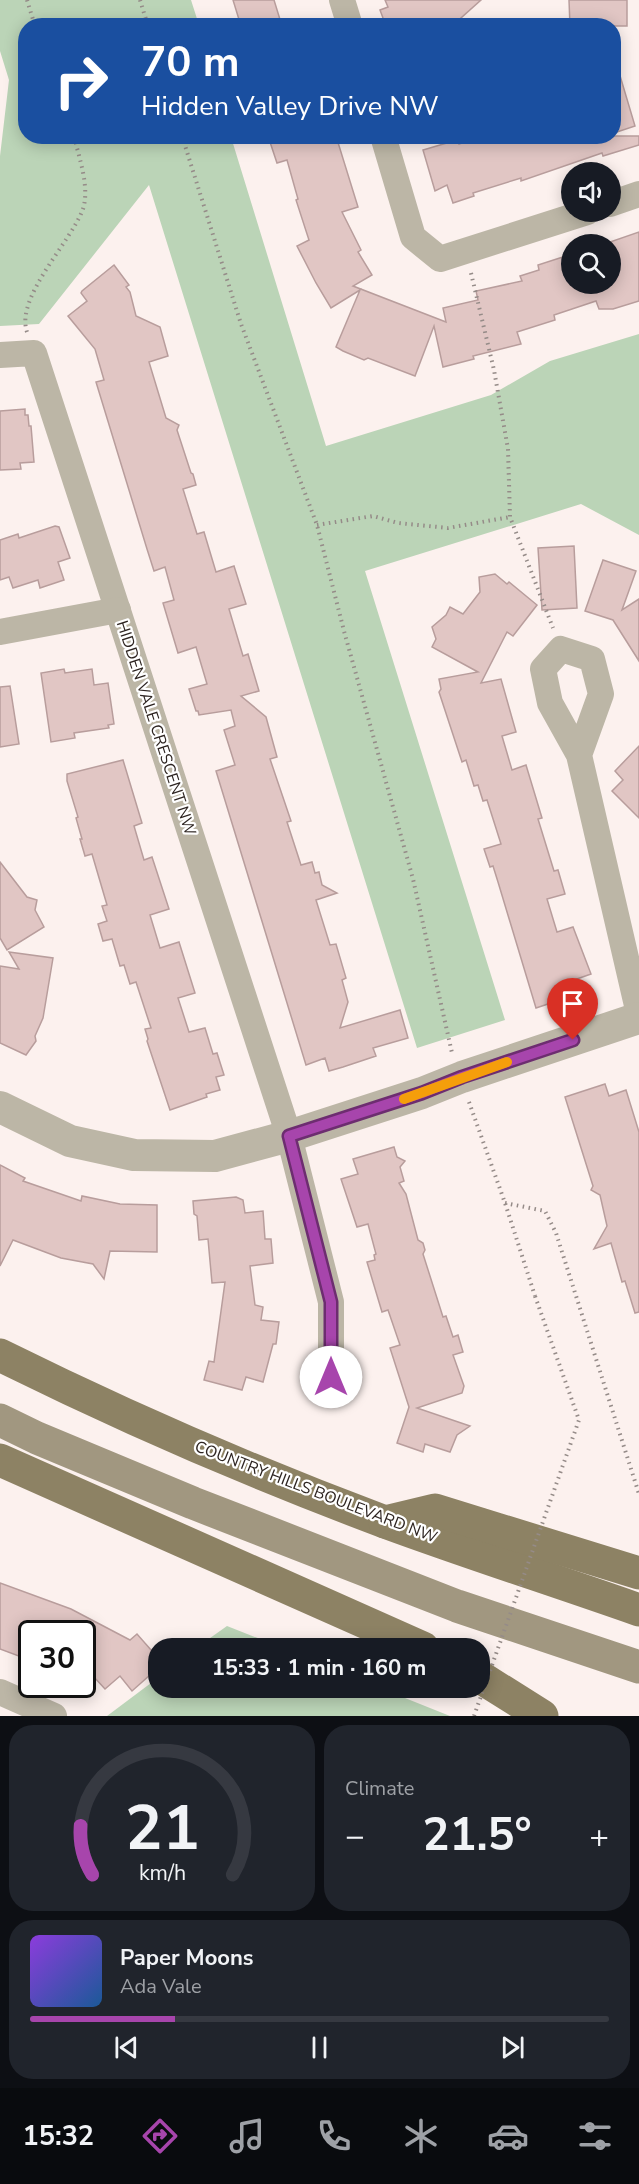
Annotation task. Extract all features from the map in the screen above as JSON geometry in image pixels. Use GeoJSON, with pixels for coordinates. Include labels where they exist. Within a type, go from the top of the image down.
{"type":"FeatureCollection","features":[{"type":"Feature","properties":{"kind":"main road","name":"COUNTRY HILLS BOULEVARD NW"},"geometry":{"type":"LineString","coordinates":[[0,1355],[60,1385],[243,1466],[385,1522],[639,1610]]}},
{"type":"Feature","properties":{"kind":"main road"},"geometry":{"type":"LineString","coordinates":[[0,1420],[36,1438],[194,1503],[457,1606],[639,1667]]}},
{"type":"Feature","properties":{"kind":"main road"},"geometry":{"type":"LineString","coordinates":[[0,1460],[400,1638]]}},
{"type":"Feature","properties":{"kind":"main road"},"geometry":{"type":"LineString","coordinates":[[385,1522],[435,1510],[639,1574]]}},
{"type":"Feature","properties":{"kind":"main road"},"geometry":{"type":"LineString","coordinates":[[490,1683],[542,1716]]}},
{"type":"Feature","properties":{"kind":"street"},"geometry":{"type":"LineString","coordinates":[[342,0],[348,18]]}},
{"type":"Feature","properties":{"kind":"street"},"geometry":{"type":"LineString","coordinates":[[385,144],[413,237],[440,259],[561,221]]}},
{"type":"Feature","properties":{"kind":"street"},"geometry":{"type":"LineString","coordinates":[[621,200],[639,194]]}},
{"type":"Feature","properties":{"kind":"street"},"geometry":{"type":"LineString","coordinates":[[0,355],[34,353]]}},
{"type":"Feature","properties":{"kind":"street","name":"HIDDEN VALE CRESCENT NW"},"geometry":{"type":"LineString","coordinates":[[34,353],[289,1136],[331,1302],[331,1377]]}},
{"type":"Feature","properties":{"kind":"street"},"geometry":{"type":"LineString","coordinates":[[0,632],[118,610]]}},
{"type":"Feature","properties":{"kind":"street"},"geometry":{"type":"LineString","coordinates":[[0,1107],[70,1141],[134,1155],[215,1156],[289,1136],[422,1093],[639,1016],[579,755],[550,703],[543,669],[561,649],[591,659],[601,694],[579,755]]}},
{"type":"Feature","properties":{"kind":"street"},"geometry":{"type":"LineString","coordinates":[[0,1692],[54,1716]]}},
{"type":"Feature","properties":{"kind":"path"},"geometry":{"type":"LineString","coordinates":[[27,0],[33,18]]}},
{"type":"Feature","properties":{"kind":"path"},"geometry":{"type":"LineString","coordinates":[[140,0],[146,18]]}},
{"type":"Feature","properties":{"kind":"path"},"geometry":{"type":"LineString","coordinates":[[34,353],[24,324],[31,293],[83,209],[85,190],[76,144]]}},
{"type":"Feature","properties":{"kind":"path"},"geometry":{"type":"LineString","coordinates":[[185,144],[241,324],[317,525],[413,879],[452,1050],[579,1420],[474,1716]]}},
{"type":"Feature","properties":{"kind":"path"},"geometry":{"type":"LineString","coordinates":[[466,252],[494,370],[508,449],[510,517],[561,649]]}},
{"type":"Feature","properties":{"kind":"path"},"geometry":{"type":"LineString","coordinates":[[317,525],[373,516],[398,523],[448,528],[510,517]]}},
{"type":"Feature","properties":{"kind":"path"},"geometry":{"type":"LineString","coordinates":[[505,1203],[545,1211],[556,1233],[639,1494]]}},
{"type":"Feature","properties":{"kind":"green space"},"geometry":{"type":"Polygon","coordinates":[[[0,0],[191,0],[197,18],[18,18],[18,144],[233,144],[326,446],[491,395],[550,361],[639,334],[639,535],[581,504],[365,571],[505,1020],[417,1048],[149,185],[39,324],[0,326],[0,156],[9,80],[0,51],[0,0]]]}},
{"type":"Feature","properties":{"kind":"green space"},"geometry":{"type":"Polygon","coordinates":[[[227,1626],[258,1638],[210,1638],[227,1626]]]}},
{"type":"Feature","properties":{"kind":"green space"},"geometry":{"type":"Polygon","coordinates":[[[148,1685],[148,1698],[405,1698],[450,1716],[107,1716],[148,1685]]]}},
{"type":"Feature","properties":{"kind":"building"},"geometry":{"type":"Polygon","coordinates":[[[233,0],[274,0],[280,18],[239,18],[233,0]]]}},
{"type":"Feature","properties":{"kind":"building"},"geometry":{"type":"Polygon","coordinates":[[[385,0],[481,0],[461,18],[383,18],[380,10],[388,7],[385,0]]]}},
{"type":"Feature","properties":{"kind":"building"},"geometry":{"type":"Polygon","coordinates":[[[569,0],[627,0],[627,26],[621,26],[621,18],[570,18],[569,0]]]}},
{"type":"Feature","properties":{"kind":"building"},"geometry":{"type":"Polygon","coordinates":[[[621,79],[635,126],[621,131],[621,79]]]}},
{"type":"Feature","properties":{"kind":"building"},"geometry":{"type":"Polygon","coordinates":[[[621,136],[639,136],[639,145],[603,156],[602,153],[576,162],[561,162],[561,167],[521,181],[521,178],[473,193],[474,196],[453,203],[447,185],[435,191],[423,150],[443,144],[621,144],[621,136]]]}},
{"type":"Feature","properties":{"kind":"building"},"geometry":{"type":"Polygon","coordinates":[[[271,144],[338,144],[358,207],[342,212],[361,250],[358,252],[372,275],[353,286],[446,322],[443,308],[478,300],[476,291],[522,281],[520,276],[539,270],[538,265],[561,258],[561,294],[621,294],[621,238],[639,232],[639,301],[613,309],[599,309],[596,301],[554,315],[555,320],[517,332],[521,344],[473,356],[474,359],[443,367],[434,326],[415,376],[368,358],[364,360],[336,347],[360,290],[331,308],[297,246],[309,240],[296,200],[298,199],[287,160],[277,163],[271,144]]]}},
{"type":"Feature","properties":{"kind":"building"},"geometry":{"type":"Polygon","coordinates":[[[114,265],[129,285],[126,287],[130,292],[136,316],[160,327],[168,356],[149,362],[166,418],[179,425],[177,430],[193,474],[196,485],[183,489],[197,534],[204,532],[216,572],[234,566],[246,604],[229,609],[243,656],[248,654],[259,691],[241,696],[266,717],[277,757],[270,759],[291,821],[287,822],[301,865],[312,862],[315,873],[319,872],[322,885],[337,893],[316,900],[330,945],[336,944],[346,978],[342,980],[348,1002],[340,1028],[400,1010],[408,1038],[373,1048],[376,1056],[329,1071],[325,1058],[306,1065],[216,771],[235,765],[224,730],[235,726],[231,710],[199,715],[196,711],[189,689],[207,684],[196,647],[178,653],[163,603],[174,600],[165,567],[154,571],[96,382],[104,380],[95,349],[68,316],[87,301],[82,291],[114,265]]]}},
{"type":"Feature","properties":{"kind":"building"},"geometry":{"type":"Polygon","coordinates":[[[25,409],[25,415],[28,415],[29,426],[31,426],[34,462],[20,463],[21,469],[0,470],[0,411],[25,409]]]}},
{"type":"Feature","properties":{"kind":"building"},"geometry":{"type":"Polygon","coordinates":[[[55,526],[59,527],[70,558],[58,562],[64,580],[40,588],[38,580],[13,588],[9,577],[0,580],[0,540],[18,534],[19,538],[55,526]]]}},
{"type":"Feature","properties":{"kind":"building"},"geometry":{"type":"Polygon","coordinates":[[[574,546],[577,608],[542,610],[538,548],[574,546]]]}},
{"type":"Feature","properties":{"kind":"building"},"geometry":{"type":"Polygon","coordinates":[[[603,560],[636,571],[622,610],[639,599],[639,661],[613,620],[585,611],[603,560]]]}},
{"type":"Feature","properties":{"kind":"building"},"geometry":{"type":"Polygon","coordinates":[[[495,574],[507,584],[509,582],[537,605],[513,636],[507,632],[481,683],[501,679],[516,732],[502,736],[512,770],[526,765],[542,818],[538,819],[554,871],[558,870],[565,894],[547,899],[557,932],[573,927],[591,974],[574,980],[578,994],[536,1008],[493,866],[490,867],[484,849],[501,844],[487,800],[483,801],[478,785],[474,786],[466,760],[462,762],[439,692],[441,689],[439,679],[478,672],[432,647],[436,639],[432,627],[446,615],[450,607],[463,614],[480,592],[479,577],[495,574]]]}},
{"type":"Feature","properties":{"kind":"building"},"geometry":{"type":"Polygon","coordinates":[[[64,669],[65,673],[92,669],[94,685],[108,683],[114,724],[108,725],[109,728],[74,733],[75,738],[51,742],[41,673],[64,669]]]}},
{"type":"Feature","properties":{"kind":"building"},"geometry":{"type":"Polygon","coordinates":[[[10,686],[19,744],[0,747],[0,687],[10,686]]]}},
{"type":"Feature","properties":{"kind":"building"},"geometry":{"type":"Polygon","coordinates":[[[639,746],[639,818],[612,791],[623,780],[615,771],[639,746]]]}},
{"type":"Feature","properties":{"kind":"building"},"geometry":{"type":"Polygon","coordinates":[[[123,760],[142,823],[134,826],[144,860],[152,857],[169,909],[150,915],[160,948],[179,942],[195,993],[178,998],[189,1032],[205,1028],[213,1054],[217,1053],[224,1075],[216,1077],[220,1090],[170,1110],[147,1041],[145,1029],[151,1028],[136,982],[130,984],[124,965],[120,966],[112,939],[103,941],[98,924],[107,921],[102,906],[107,905],[92,854],[85,856],[76,818],[78,817],[67,781],[67,774],[123,760]]]}},
{"type":"Feature","properties":{"kind":"building"},"geometry":{"type":"Polygon","coordinates":[[[0,862],[27,897],[37,900],[35,910],[44,927],[7,950],[0,938],[0,862]]]}},
{"type":"Feature","properties":{"kind":"building"},"geometry":{"type":"Polygon","coordinates":[[[9,952],[53,958],[43,1018],[35,1036],[36,1041],[26,1055],[0,1043],[0,966],[19,969],[9,952]]]}},
{"type":"Feature","properties":{"kind":"building"},"geometry":{"type":"Polygon","coordinates":[[[605,1084],[609,1096],[626,1090],[639,1132],[639,1312],[635,1313],[625,1281],[622,1282],[611,1243],[594,1249],[607,1226],[600,1195],[591,1190],[593,1186],[565,1097],[605,1084]]]}},
{"type":"Feature","properties":{"kind":"building"},"geometry":{"type":"Polygon","coordinates":[[[394,1147],[397,1157],[405,1161],[400,1167],[404,1181],[399,1183],[406,1194],[418,1240],[423,1243],[425,1250],[423,1254],[443,1317],[446,1316],[453,1337],[458,1335],[463,1352],[453,1355],[464,1386],[462,1393],[417,1408],[470,1426],[457,1435],[450,1452],[425,1444],[423,1452],[397,1443],[409,1407],[390,1348],[400,1345],[388,1310],[382,1312],[367,1262],[375,1260],[374,1255],[376,1254],[368,1224],[357,1227],[341,1179],[358,1174],[353,1159],[394,1147]]]}},
{"type":"Feature","properties":{"kind":"building"},"geometry":{"type":"Polygon","coordinates":[[[0,1165],[25,1178],[23,1181],[81,1201],[82,1196],[120,1204],[157,1205],[157,1252],[110,1251],[104,1279],[93,1264],[61,1258],[13,1240],[0,1266],[0,1165]]]}},
{"type":"Feature","properties":{"kind":"building"},"geometry":{"type":"Polygon","coordinates":[[[236,1197],[243,1200],[245,1213],[263,1211],[265,1239],[271,1239],[273,1263],[250,1266],[255,1305],[263,1307],[261,1320],[279,1322],[276,1344],[273,1344],[263,1382],[246,1377],[242,1390],[204,1380],[209,1361],[214,1362],[225,1282],[212,1283],[208,1239],[199,1240],[193,1201],[236,1197]]]}},
{"type":"Feature","properties":{"kind":"building"},"geometry":{"type":"Polygon","coordinates":[[[0,1583],[71,1609],[92,1620],[18,1620],[18,1656],[0,1649],[0,1583]]]}},
{"type":"Feature","properties":{"kind":"building"},"geometry":{"type":"Polygon","coordinates":[[[96,1622],[130,1640],[137,1634],[148,1646],[148,1677],[132,1691],[120,1676],[105,1689],[96,1679],[96,1622]]]}},
{"type":"Feature","properties":{"kind":"slow traffic"},"geometry":{"type":"LineString","coordinates":[[404,1099],[507,1062]]}},
{"type":"Feature","properties":{"kind":"route"},"geometry":{"type":"LineString","coordinates":[[331,1377],[331,1302],[289,1136],[422,1093],[462,1077],[573,1040]]}}]}
